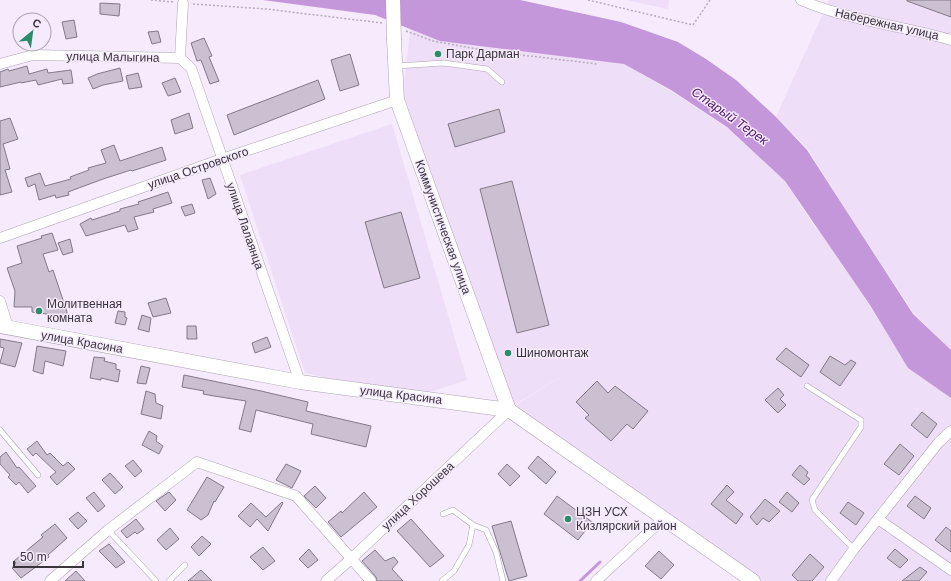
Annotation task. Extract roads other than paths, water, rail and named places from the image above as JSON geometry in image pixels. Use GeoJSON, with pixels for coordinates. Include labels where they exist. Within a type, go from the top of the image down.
{"type":"FeatureCollection","features":[{"type":"Feature","properties":{"kind":"street","name":"Коммунистическая улица"},"geometry":{"type":"LineString","coordinates":[[393,0],[399,35],[395,66],[397,100],[510,410]]}},
{"type":"Feature","properties":{"kind":"street","name":"Набережная улица"},"geometry":{"type":"LineString","coordinates":[[801,0],[817,7],[865,20],[951,40]]}},
{"type":"Feature","properties":{"kind":"street"},"geometry":{"type":"LineString","coordinates":[[180,58],[183,3]]}},
{"type":"Feature","properties":{"kind":"street","name":"улица Малыгина"},"geometry":{"type":"LineString","coordinates":[[0,64],[33,55],[180,58]]}},
{"type":"Feature","properties":{"kind":"street","name":"улица Лалаянца"},"geometry":{"type":"LineString","coordinates":[[180,58],[191,68],[300,382]]}},
{"type":"Feature","properties":{"kind":"street","name":"улица Островского"},"geometry":{"type":"LineString","coordinates":[[0,238],[222,159],[397,100]]}},
{"type":"Feature","properties":{"kind":"street"},"geometry":{"type":"LineString","coordinates":[[0,301],[4,326]]}},
{"type":"Feature","properties":{"kind":"street","name":"улица Красина"},"geometry":{"type":"LineString","coordinates":[[4,326],[300,382],[510,410],[753,581]]}},
{"type":"Feature","properties":{"kind":"street","name":"улица Хорошева"},"geometry":{"type":"LineString","coordinates":[[326,581],[510,410]]}},
{"type":"Feature","properties":{"kind":"street"},"geometry":{"type":"LineString","coordinates":[[831,581],[854,549],[939,442],[951,431]]}},
{"type":"Feature","properties":{"kind":"street"},"geometry":{"type":"LineString","coordinates":[[50,581],[108,530],[197,462],[296,496],[371,581]]}},
{"type":"Feature","properties":{"kind":"street"},"geometry":{"type":"LineString","coordinates":[[596,581],[664,518]]}},
{"type":"Feature","properties":{"kind":"street"},"geometry":{"type":"LineString","coordinates":[[878,519],[951,570]]}},
{"type":"Feature","properties":{"kind":"lane"},"geometry":{"type":"LineString","coordinates":[[395,66],[444,63],[487,69],[502,82]]}},
{"type":"Feature","properties":{"kind":"lane"},"geometry":{"type":"LineString","coordinates":[[808,386],[861,420],[861,427],[812,500],[815,510],[854,549]]}},
{"type":"Feature","properties":{"kind":"lane"},"geometry":{"type":"LineString","coordinates":[[0,430],[38,475]]}},
{"type":"Feature","properties":{"kind":"lane"},"geometry":{"type":"LineString","coordinates":[[443,514],[453,510],[473,525],[486,530],[496,552],[503,581]]}},
{"type":"Feature","properties":{"kind":"lane"},"geometry":{"type":"LineString","coordinates":[[442,581],[454,571],[469,545],[473,525]]}},
{"type":"Feature","properties":{"kind":"lane"},"geometry":{"type":"LineString","coordinates":[[108,530],[156,581]]}},
{"type":"Feature","properties":{"kind":"lane"},"geometry":{"type":"LineString","coordinates":[[169,581],[184,565]]}},
{"type":"Feature","properties":{"kind":"water","name":"Старый Терек"},"geometry":{"type":"Polygon","coordinates":[[[263,0],[520,0],[621,22],[678,42],[736,80],[776,117],[807,150],[913,314],[951,350],[951,398],[908,368],[870,305],[785,181],[727,127],[671,90],[624,64],[440,41],[375,15],[263,0]]]}},
{"type":"Feature","properties":{"kind":"waterway"},"geometry":{"type":"LineString","coordinates":[[580,581],[600,562]]}},
{"type":"Feature","properties":{"kind":"place","name":"Парк Дарман"},"geometry":{"type":"Point","coordinates":[438,54]}},
{"type":"Feature","properties":{"kind":"place","name":"Молитвенная комната"},"geometry":{"type":"Point","coordinates":[39,311]}},
{"type":"Feature","properties":{"kind":"place","name":"Шиномонтаж"},"geometry":{"type":"Point","coordinates":[508,353]}},
{"type":"Feature","properties":{"kind":"place","name":"ЦЗН УСХ Кизлярский район"},"geometry":{"type":"Point","coordinates":[568,519]}}]}
